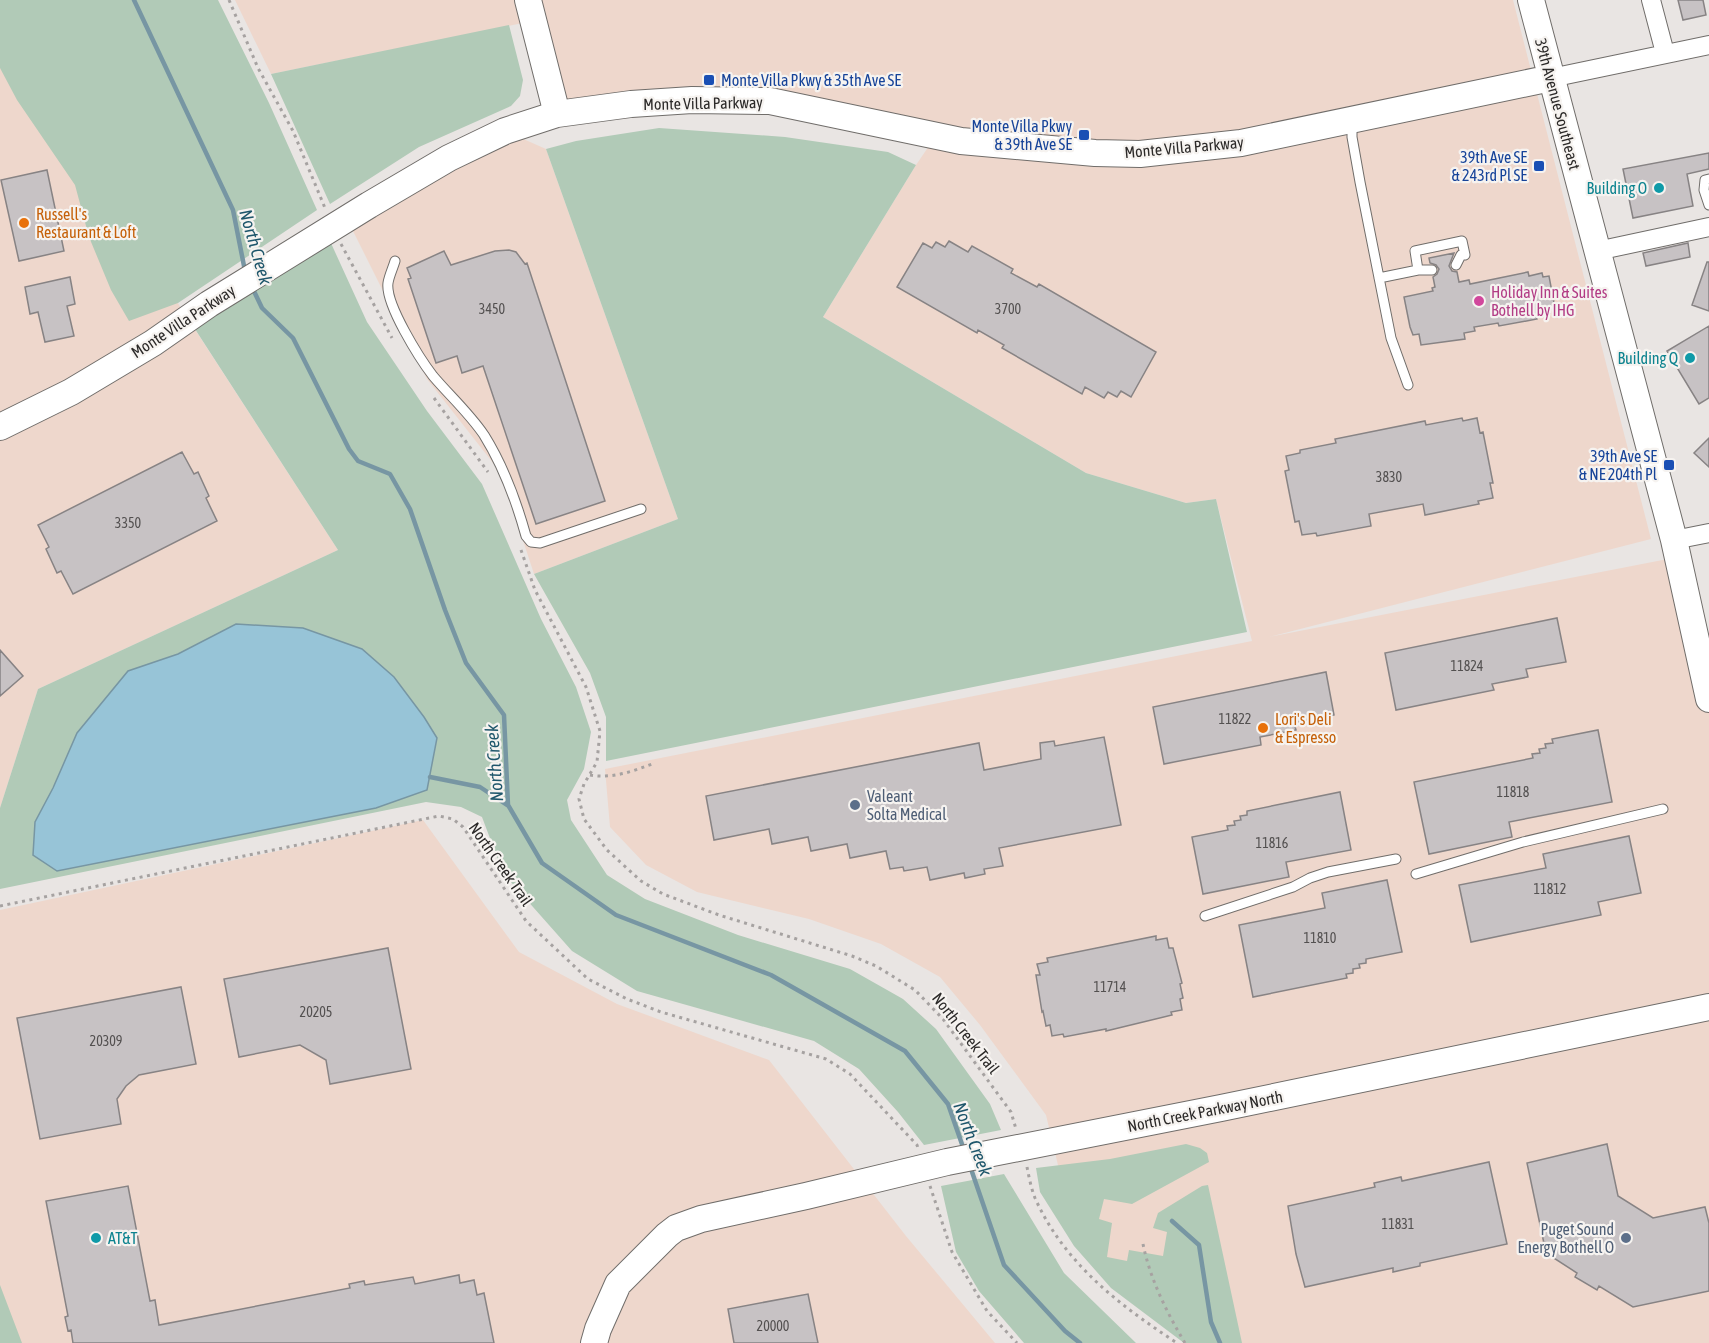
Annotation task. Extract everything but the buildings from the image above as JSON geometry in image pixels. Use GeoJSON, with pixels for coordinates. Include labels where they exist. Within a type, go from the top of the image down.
{"type":"FeatureCollection","features":[{"type":"Feature","properties":{"kind":"street"},"geometry":{"type":"LineString","coordinates":[[528,0],[558,114]]}},
{"type":"Feature","properties":{"kind":"street","name":"39th Avenue Southeast"},"geometry":{"type":"LineString","coordinates":[[1531,0],[1676,548],[1709,699]]}},
{"type":"Feature","properties":{"kind":"street"},"geometry":{"type":"LineString","coordinates":[[1652,0],[1665,53]]}},
{"type":"Feature","properties":{"kind":"street"},"geometry":{"type":"LineString","coordinates":[[1551,78],[1709,45]]}},
{"type":"Feature","properties":{"kind":"street","name":"Monte Villa Parkway"},"geometry":{"type":"LineString","coordinates":[[0,427],[71,392],[153,343],[209,304],[449,158],[504,131],[558,114],[642,103],[692,100],[770,101],[961,141],[1095,153],[1140,154],[1241,143],[1551,78]]}},
{"type":"Feature","properties":{"kind":"street"},"geometry":{"type":"LineString","coordinates":[[1597,251],[1709,227]]}},
{"type":"Feature","properties":{"kind":"street"},"geometry":{"type":"LineString","coordinates":[[1676,548],[1709,533]]}},
{"type":"Feature","properties":{"kind":"street","name":"North Creek Parkway North"},"geometry":{"type":"LineString","coordinates":[[594,1343],[618,1284],[667,1235],[676,1228],[701,1219],[999,1151],[1229,1107],[1709,1007]]}},
{"type":"Feature","properties":{"kind":"lane"},"geometry":{"type":"LineString","coordinates":[[1352,121],[1352,137],[1391,338],[1408,384]]}},
{"type":"Feature","properties":{"kind":"lane"},"geometry":{"type":"LineString","coordinates":[[1709,179],[1705,180],[1704,190],[1709,205]]}},
{"type":"Feature","properties":{"kind":"lane"},"geometry":{"type":"LineString","coordinates":[[1418,270],[1415,251],[1462,241],[1465,255],[1461,255],[1456,265]]}},
{"type":"Feature","properties":{"kind":"lane"},"geometry":{"type":"LineString","coordinates":[[395,261],[388,284],[396,316],[431,374],[468,414],[504,470],[526,536],[531,542],[540,543],[641,509]]}},
{"type":"Feature","properties":{"kind":"lane"},"geometry":{"type":"LineString","coordinates":[[1379,278],[1418,270],[1432,270]]}},
{"type":"Feature","properties":{"kind":"lane"},"geometry":{"type":"LineString","coordinates":[[1416,874],[1524,842],[1663,809]]}},
{"type":"Feature","properties":{"kind":"lane"},"geometry":{"type":"LineString","coordinates":[[1205,916],[1293,887],[1328,872],[1396,859]]}},
{"type":"Feature","properties":{"kind":"path","name":"North Creek Trail"},"geometry":{"type":"LineString","coordinates":[[600,731],[597,762],[584,784],[579,799],[584,819],[607,850],[640,880],[663,894],[719,915],[852,956],[876,966],[915,990],[944,1019],[1011,1112],[1017,1129]]}},
{"type":"Feature","properties":{"kind":"path"},"geometry":{"type":"LineString","coordinates":[[590,775],[603,777],[618,775],[655,763]]}},
{"type":"Feature","properties":{"kind":"path","name":"North Creek Trail"},"geometry":{"type":"LineString","coordinates":[[0,906],[439,816],[453,819],[463,827],[526,921],[588,979],[627,999],[661,1012],[826,1059],[850,1074],[918,1148]]}},
{"type":"Feature","properties":{"kind":"path"},"geometry":{"type":"LineString","coordinates":[[1027,1167],[1034,1196],[1050,1226],[1079,1266],[1142,1321],[1176,1343]]}},
{"type":"Feature","properties":{"kind":"path"},"geometry":{"type":"LineString","coordinates":[[928,1182],[952,1252],[987,1311],[1017,1343]]}},
{"type":"Feature","properties":{"kind":"path"},"geometry":{"type":"LineString","coordinates":[[1143,1244],[1147,1264],[1171,1319],[1185,1343]]}},
{"type":"Feature","properties":{"kind":"shaded area"},"geometry":{"type":"Polygon","coordinates":[[[235,0],[1513,0],[1651,539],[1269,637],[1678,557],[1709,699],[1709,1343],[1197,1343],[1110,1275],[1063,1186],[1046,1115],[980,1025],[940,977],[881,944],[809,919],[697,892],[646,865],[610,827],[605,769],[1252,641],[1216,499],[1186,503],[1086,473],[823,317],[916,165],[944,124],[748,88],[565,103],[543,19],[271,74],[235,0]]]}},
{"type":"Feature","properties":{"kind":"shaded area"},"geometry":{"type":"Polygon","coordinates":[[[0,29],[338,550],[38,689],[0,808],[0,29]]]}},
{"type":"Feature","properties":{"kind":"shaded area"},"geometry":{"type":"Polygon","coordinates":[[[505,131],[546,149],[678,519],[534,574],[501,473],[427,379],[350,225],[505,131]]]}},
{"type":"Feature","properties":{"kind":"shaded area"},"geometry":{"type":"Polygon","coordinates":[[[423,820],[519,952],[617,1004],[769,1060],[906,1236],[995,1343],[0,1343],[0,910],[423,820]]]}},
{"type":"Feature","properties":{"kind":"green space"},"geometry":{"type":"Polygon","coordinates":[[[0,0],[218,0],[269,103],[317,210],[178,303],[129,321],[111,290],[89,237],[75,185],[17,100],[0,68],[0,0]]]}},
{"type":"Feature","properties":{"kind":"green space"},"geometry":{"type":"Polygon","coordinates":[[[509,25],[523,80],[520,96],[511,106],[419,147],[330,204],[271,74],[509,25]]]}},
{"type":"Feature","properties":{"kind":"green space"},"geometry":{"type":"Polygon","coordinates":[[[659,128],[785,137],[888,152],[916,165],[823,317],[1086,473],[1186,503],[1216,499],[1247,632],[606,761],[606,717],[590,673],[534,574],[678,519],[546,149],[576,141],[659,128]]]}},
{"type":"Feature","properties":{"kind":"green space"},"geometry":{"type":"Polygon","coordinates":[[[330,241],[367,322],[427,411],[482,484],[541,619],[576,687],[591,732],[584,769],[567,800],[571,820],[607,875],[645,899],[738,935],[850,969],[903,999],[936,1029],[990,1104],[1001,1130],[924,1145],[859,1069],[814,1041],[637,991],[572,951],[503,873],[482,817],[461,807],[426,802],[0,889],[0,808],[38,689],[338,550],[193,326],[330,241]]]}},
{"type":"Feature","properties":{"kind":"green space"},"geometry":{"type":"Polygon","coordinates":[[[1186,1144],[1200,1148],[1207,1153],[1209,1162],[1132,1204],[1104,1199],[1099,1219],[1112,1223],[1107,1257],[1127,1261],[1129,1250],[1163,1256],[1167,1232],[1153,1228],[1158,1213],[1202,1186],[1208,1185],[1242,1343],[1184,1343],[1111,1288],[1074,1246],[1040,1192],[1036,1168],[1110,1159],[1186,1144]]]}},
{"type":"Feature","properties":{"kind":"green space"},"geometry":{"type":"Polygon","coordinates":[[[1004,1174],[1064,1273],[1136,1343],[1024,1343],[979,1291],[956,1252],[941,1186],[1004,1174]]]}},
{"type":"Feature","properties":{"kind":"green space"},"geometry":{"type":"Polygon","coordinates":[[[0,1285],[22,1343],[0,1343],[0,1285]]]}},
{"type":"Feature","properties":{"kind":"water"},"geometry":{"type":"Polygon","coordinates":[[[236,624],[303,628],[362,649],[394,677],[437,738],[427,790],[376,808],[57,871],[33,855],[35,822],[77,733],[128,671],[178,654],[236,624]]]}},
{"type":"Feature","properties":{"kind":"waterway","name":"North Creek"},"geometry":{"type":"LineString","coordinates":[[134,0],[233,210],[245,271]]}},
{"type":"Feature","properties":{"kind":"waterway","name":"North Creek"},"geometry":{"type":"LineString","coordinates":[[252,287],[262,308],[293,338],[349,449],[358,461],[390,474],[410,509],[466,663],[504,715],[508,805],[542,863],[616,915],[771,975],[905,1051],[948,1104],[964,1150]]}},
{"type":"Feature","properties":{"kind":"waterway"},"geometry":{"type":"LineString","coordinates":[[430,777],[480,787],[507,805]]}},
{"type":"Feature","properties":{"kind":"waterway","name":"North Creek"},"geometry":{"type":"LineString","coordinates":[[970,1166],[1004,1265],[1065,1331],[1080,1343]]}},
{"type":"Feature","properties":{"kind":"waterway"},"geometry":{"type":"LineString","coordinates":[[1172,1221],[1199,1245],[1211,1322],[1220,1343]]}},
{"type":"Feature","properties":{"kind":"place","name":"Monte Villa Pkwy & 35th Ave SE"},"geometry":{"type":"Point","coordinates":[709,80]}},
{"type":"Feature","properties":{"kind":"place","name":"Monte Villa Pkwy & 39th Ave SE"},"geometry":{"type":"Point","coordinates":[1084,135]}},
{"type":"Feature","properties":{"kind":"place","name":"39th Ave SE & 243rd Pl SE"},"geometry":{"type":"Point","coordinates":[1539,166]}},
{"type":"Feature","properties":{"kind":"place","name":"Building O"},"geometry":{"type":"Point","coordinates":[1659,188]}},
{"type":"Feature","properties":{"kind":"place","name":"Russell's Restaurant & Loft"},"geometry":{"type":"Point","coordinates":[24,223]}},
{"type":"Feature","properties":{"kind":"place","name":"Holiday Inn & Suites Bothell by IHG"},"geometry":{"type":"Point","coordinates":[1479,301]}},
{"type":"Feature","properties":{"kind":"place","name":"Building Q"},"geometry":{"type":"Point","coordinates":[1690,358]}},
{"type":"Feature","properties":{"kind":"place","name":"39th Ave SE & NE 204th Pl"},"geometry":{"type":"Point","coordinates":[1669,465]}},
{"type":"Feature","properties":{"kind":"place","name":"Lori's Deli & Espresso"},"geometry":{"type":"Point","coordinates":[1263,728]}},
{"type":"Feature","properties":{"kind":"place","name":"Valeant Solta Medical"},"geometry":{"type":"Point","coordinates":[855,805]}},
{"type":"Feature","properties":{"kind":"place","name":"AT&T"},"geometry":{"type":"Point","coordinates":[96,1238]}},
{"type":"Feature","properties":{"kind":"place","name":"Puget Sound Energy Bothell O"},"geometry":{"type":"Point","coordinates":[1626,1238]}}]}
